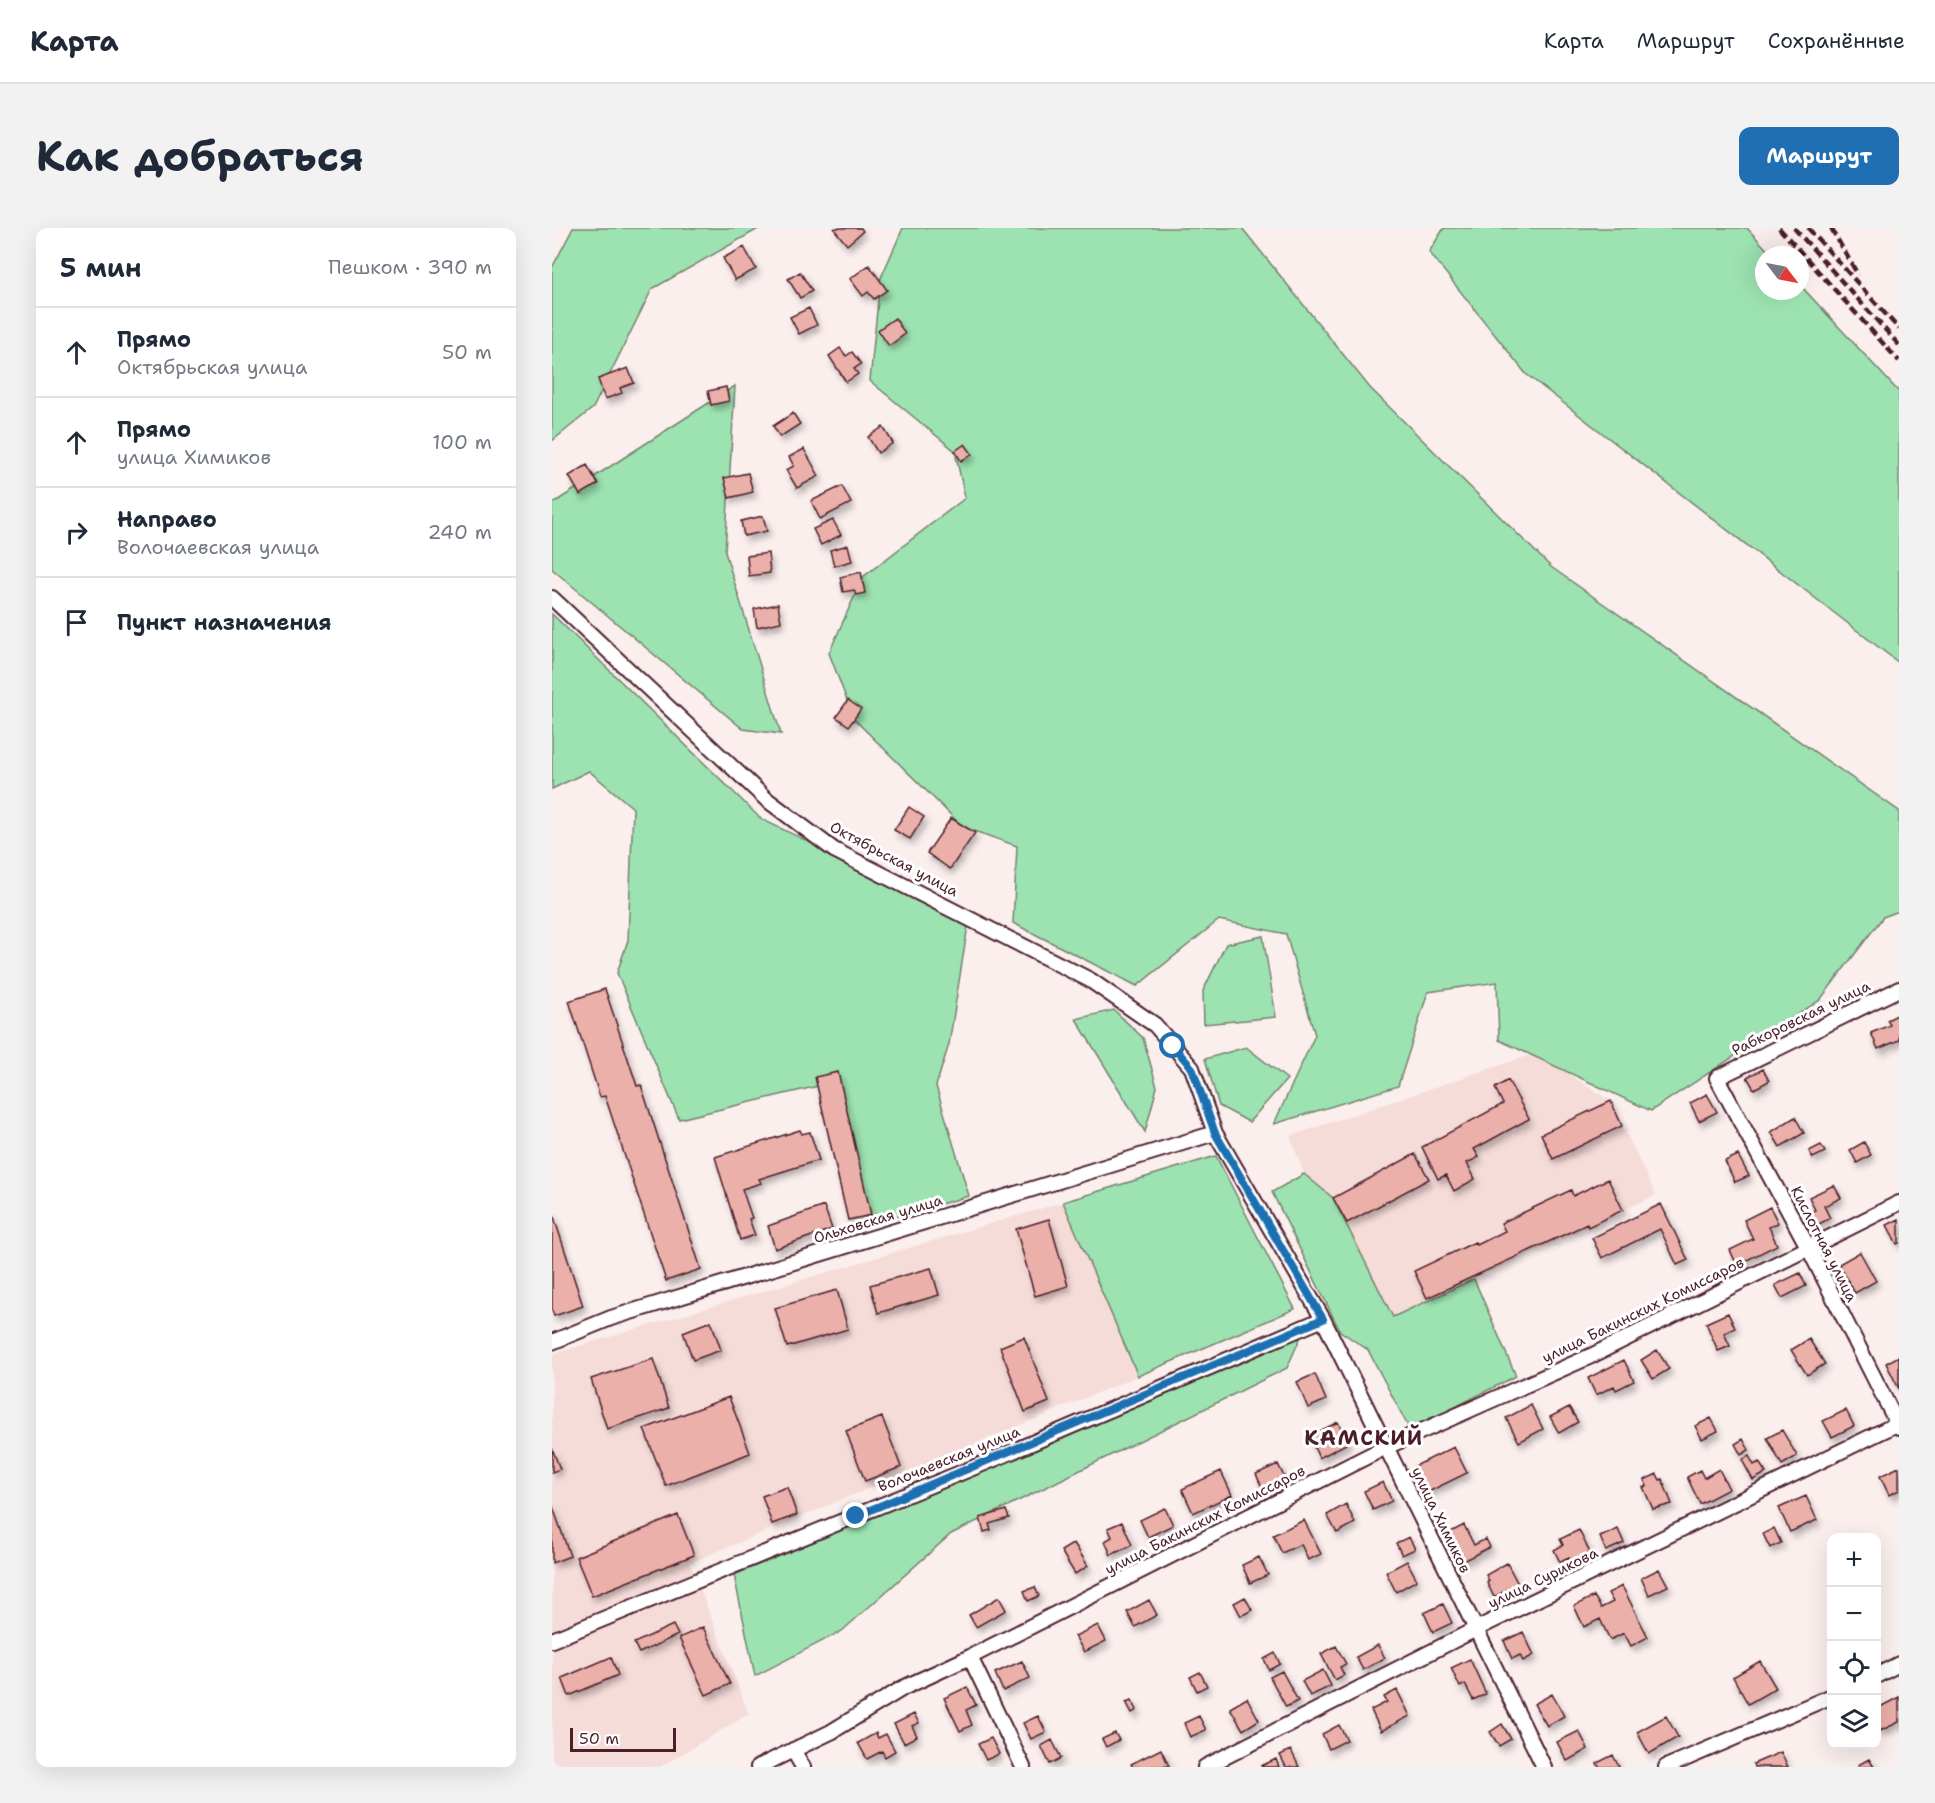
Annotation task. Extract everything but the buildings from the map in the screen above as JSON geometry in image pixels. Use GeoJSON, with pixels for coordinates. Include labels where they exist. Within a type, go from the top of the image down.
{"type":"FeatureCollection","features":[{"type":"Feature","properties":{"kind":"street","name":"Октябрьская улица"},"geometry":{"type":"LineString","coordinates":[[552,598],[766,799],[834,850],[1090,980],[1155,1025],[1192,1068],[1215,1133]]}},
{"type":"Feature","properties":{"kind":"street","name":"Рабкоровская улица"},"geometry":{"type":"LineString","coordinates":[[1717,1078],[1899,989]]}},
{"type":"Feature","properties":{"kind":"street","name":"Кислотная улица"},"geometry":{"type":"LineString","coordinates":[[1717,1078],[1808,1247],[1898,1425]]}},
{"type":"Feature","properties":{"kind":"street","name":"улица Химиков"},"geometry":{"type":"LineString","coordinates":[[1215,1133],[1323,1319],[1544,1767]]}},
{"type":"Feature","properties":{"kind":"street","name":"Ольховская улица"},"geometry":{"type":"LineString","coordinates":[[552,1342],[611,1318],[1215,1133]]}},
{"type":"Feature","properties":{"kind":"street","name":"улица Бакинских Комиссаров"},"geometry":{"type":"LineString","coordinates":[[758,1767],[831,1732],[903,1688],[970,1658],[1386,1447],[1591,1356],[1899,1203]]}},
{"type":"Feature","properties":{"kind":"street","name":"Волочаевская улица"},"geometry":{"type":"LineString","coordinates":[[552,1640],[981,1464],[1323,1319]]}},
{"type":"Feature","properties":{"kind":"street","name":"улица Сурикова"},"geometry":{"type":"LineString","coordinates":[[1205,1767],[1476,1629],[1898,1425]]}},
{"type":"Feature","properties":{"kind":"street"},"geometry":{"type":"LineString","coordinates":[[970,1658],[1023,1767]]}},
{"type":"Feature","properties":{"kind":"street"},"geometry":{"type":"LineString","coordinates":[[1881,1673],[1899,1664]]}},
{"type":"Feature","properties":{"kind":"street"},"geometry":{"type":"LineString","coordinates":[[1666,1767],[1827,1698]]}},
{"type":"Feature","properties":{"kind":"street"},"geometry":{"type":"LineString","coordinates":[[793,1750],[803,1767]]}},
{"type":"Feature","properties":{"kind":"shaded area"},"geometry":{"type":"Polygon","coordinates":[[[1536,1053],[1611,1101],[1656,1195],[1393,1317],[1333,1198],[1304,1174],[1290,1136],[1536,1053]]]}},
{"type":"Feature","properties":{"kind":"shaded area"},"geometry":{"type":"Polygon","coordinates":[[[1063,1202],[1138,1376],[690,1563],[749,1714],[660,1767],[552,1767],[552,1354],[1063,1202]]]}},
{"type":"Feature","properties":{"kind":"green space"},"geometry":{"type":"Polygon","coordinates":[[[573,228],[760,228],[652,289],[593,408],[552,441],[552,268],[573,228]]]}},
{"type":"Feature","properties":{"kind":"green space"},"geometry":{"type":"Polygon","coordinates":[[[903,228],[1242,228],[1370,388],[1551,567],[1899,811],[1899,911],[1883,917],[1820,1000],[1651,1111],[1499,1040],[1497,982],[1428,992],[1398,1086],[1274,1124],[1315,1035],[1286,934],[1219,920],[1137,986],[1013,923],[1017,846],[963,827],[854,719],[829,653],[863,577],[965,498],[955,451],[870,381],[880,280],[903,228]]]}},
{"type":"Feature","properties":{"kind":"green space"},"geometry":{"type":"Polygon","coordinates":[[[1444,228],[1747,228],[1764,246],[1755,246],[1755,300],[1809,300],[1809,295],[1899,392],[1899,663],[1526,374],[1429,252],[1444,228]]]}},
{"type":"Feature","properties":{"kind":"green space"},"geometry":{"type":"Polygon","coordinates":[[[735,386],[725,552],[781,734],[743,729],[552,569],[552,504],[735,386]]]}},
{"type":"Feature","properties":{"kind":"green space"},"geometry":{"type":"Polygon","coordinates":[[[552,614],[761,819],[969,919],[949,1044],[936,1086],[969,1196],[867,1225],[831,1083],[679,1119],[617,973],[628,940],[633,808],[589,771],[552,789],[552,614]]]}},
{"type":"Feature","properties":{"kind":"green space"},"geometry":{"type":"Polygon","coordinates":[[[1263,936],[1276,1017],[1204,1024],[1203,991],[1226,944],[1263,936]]]}},
{"type":"Feature","properties":{"kind":"green space"},"geometry":{"type":"Polygon","coordinates":[[[1114,1010],[1143,1038],[1157,1087],[1145,1132],[1076,1019],[1114,1010]]]}},
{"type":"Feature","properties":{"kind":"green space"},"geometry":{"type":"Polygon","coordinates":[[[1246,1047],[1287,1079],[1249,1122],[1219,1106],[1205,1059],[1246,1047]]]}},
{"type":"Feature","properties":{"kind":"green space"},"geometry":{"type":"Polygon","coordinates":[[[1216,1156],[1295,1309],[1138,1376],[1063,1202],[1216,1156]]]}},
{"type":"Feature","properties":{"kind":"green space"},"geometry":{"type":"Polygon","coordinates":[[[1304,1174],[1333,1198],[1393,1317],[1474,1279],[1516,1376],[1410,1430],[1368,1350],[1340,1331],[1272,1192],[1304,1174]]]}},
{"type":"Feature","properties":{"kind":"green space"},"geometry":{"type":"Polygon","coordinates":[[[1302,1334],[1287,1368],[951,1534],[842,1631],[755,1676],[734,1575],[1302,1334]]]}},
{"type":"Feature","properties":{"kind":"railway"},"geometry":{"type":"LineString","coordinates":[[1779,228],[1899,361]]}},
{"type":"Feature","properties":{"kind":"railway"},"geometry":{"type":"LineString","coordinates":[[1794,228],[1899,345]]}},
{"type":"Feature","properties":{"kind":"railway"},"geometry":{"type":"LineString","coordinates":[[1808,228],[1899,329]]}},
{"type":"Feature","properties":{"kind":"railway"},"geometry":{"type":"LineString","coordinates":[[1831,228],[1858,275]]}},
{"type":"Feature","properties":{"kind":"district","name":"КАМСКИЙ"},"geometry":{"type":"Point","coordinates":[1364,1438]}},
{"type":"Feature","properties":{"kind":"route"},"geometry":{"type":"LineString","coordinates":[[856,1516],[1323,1319],[1215,1133],[1192,1068],[1173,1046]]}}]}
